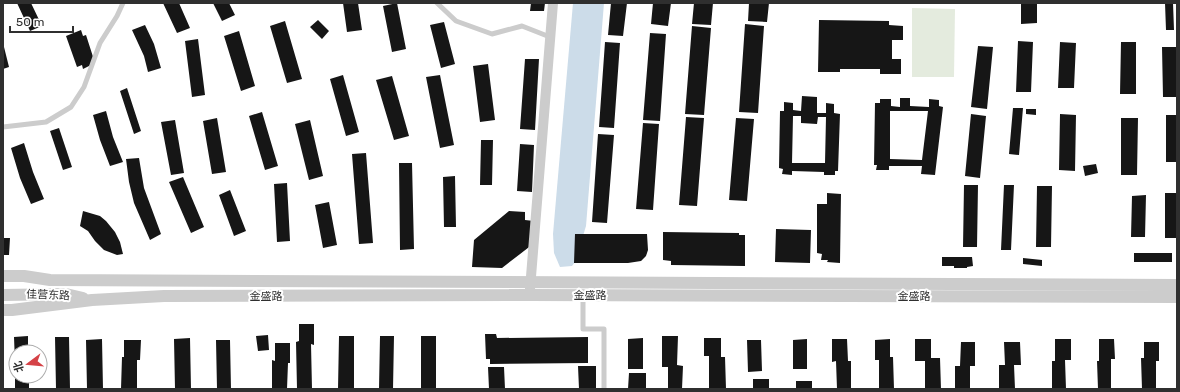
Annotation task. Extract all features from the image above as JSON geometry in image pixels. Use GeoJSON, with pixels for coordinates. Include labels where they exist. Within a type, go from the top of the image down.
{"type":"FeatureCollection","features":[{"type":"Feature","properties":{"kind":"street"},"geometry":{"type":"LineString","coordinates":[[529,295],[553,3]]}},
{"type":"Feature","properties":{"kind":"street","name":"金盛路"},"geometry":{"type":"LineString","coordinates":[[3,276],[24,276],[50,280],[1177,285]]}},
{"type":"Feature","properties":{"kind":"street"},"geometry":{"type":"LineString","coordinates":[[3,288],[16,291],[88,280]]}},
{"type":"Feature","properties":{"kind":"street","name":"佳营东路"},"geometry":{"type":"LineString","coordinates":[[3,295],[16,291],[66,294],[92,300]]}},
{"type":"Feature","properties":{"kind":"street","name":"金盛路"},"geometry":{"type":"LineString","coordinates":[[3,310],[92,300],[164,296],[582,295],[1177,297]]}},
{"type":"Feature","properties":{"kind":"lane"},"geometry":{"type":"LineString","coordinates":[[3,127],[46,122],[71,107],[84,87],[100,43],[117,16],[123,3]]}},
{"type":"Feature","properties":{"kind":"lane"},"geometry":{"type":"LineString","coordinates":[[437,3],[456,21],[492,34],[522,26],[550,37]]}},
{"type":"Feature","properties":{"kind":"lane"},"geometry":{"type":"LineString","coordinates":[[582,295],[583,329],[604,329],[604,389]]}},
{"type":"Feature","properties":{"kind":"shaded area"},"geometry":{"type":"Polygon","coordinates":[[[912,8],[955,9],[954,77],[912,77],[912,8]]]}},
{"type":"Feature","properties":{"kind":"water"},"geometry":{"type":"Polygon","coordinates":[[[573,3],[604,3],[586,226],[575,262],[572,266],[560,267],[554,253],[553,234],[573,3]]]}},
{"type":"Feature","properties":{"kind":"building"},"geometry":{"type":"Polygon","coordinates":[[[17,3],[31,3],[42,26],[30,31],[17,3]]]}},
{"type":"Feature","properties":{"kind":"building"},"geometry":{"type":"Polygon","coordinates":[[[163,3],[179,3],[190,28],[177,33],[163,3]]]}},
{"type":"Feature","properties":{"kind":"building"},"geometry":{"type":"Polygon","coordinates":[[[213,3],[229,3],[235,15],[222,21],[213,3]]]}},
{"type":"Feature","properties":{"kind":"building"},"geometry":{"type":"Polygon","coordinates":[[[343,3],[358,3],[362,30],[347,32],[343,3]]]}},
{"type":"Feature","properties":{"kind":"building"},"geometry":{"type":"Polygon","coordinates":[[[397,3],[406,49],[392,52],[383,6],[397,3]]]}},
{"type":"Feature","properties":{"kind":"building"},"geometry":{"type":"Polygon","coordinates":[[[531,3],[545,3],[544,11],[530,11],[531,3]]]}},
{"type":"Feature","properties":{"kind":"building"},"geometry":{"type":"Polygon","coordinates":[[[611,3],[627,3],[623,36],[608,35],[611,3]]]}},
{"type":"Feature","properties":{"kind":"building"},"geometry":{"type":"Polygon","coordinates":[[[653,3],[671,3],[668,26],[651,24],[653,3]]]}},
{"type":"Feature","properties":{"kind":"building"},"geometry":{"type":"Polygon","coordinates":[[[694,3],[713,3],[711,25],[692,24],[694,3]]]}},
{"type":"Feature","properties":{"kind":"building"},"geometry":{"type":"Polygon","coordinates":[[[749,3],[769,3],[767,22],[748,21],[749,3]]]}},
{"type":"Feature","properties":{"kind":"building"},"geometry":{"type":"Polygon","coordinates":[[[1021,3],[1037,3],[1037,23],[1021,24],[1021,3]]]}},
{"type":"Feature","properties":{"kind":"building"},"geometry":{"type":"Polygon","coordinates":[[[1165,3],[1173,3],[1174,30],[1166,30],[1165,3]]]}},
{"type":"Feature","properties":{"kind":"building"},"geometry":{"type":"Polygon","coordinates":[[[318,20],[329,31],[322,39],[310,27],[318,20]]]}},
{"type":"Feature","properties":{"kind":"building"},"geometry":{"type":"Polygon","coordinates":[[[819,20],[889,21],[889,25],[903,26],[903,40],[892,40],[892,59],[901,59],[901,74],[880,74],[880,69],[840,69],[840,72],[818,72],[819,20]]]}},
{"type":"Feature","properties":{"kind":"building"},"geometry":{"type":"Polygon","coordinates":[[[285,21],[302,79],[287,83],[270,26],[285,21]]]}},
{"type":"Feature","properties":{"kind":"building"},"geometry":{"type":"Polygon","coordinates":[[[444,22],[455,64],[441,68],[430,25],[444,22]]]}},
{"type":"Feature","properties":{"kind":"building"},"geometry":{"type":"Polygon","coordinates":[[[745,24],[764,26],[758,113],[739,112],[745,24]]]}},
{"type":"Feature","properties":{"kind":"building"},"geometry":{"type":"Polygon","coordinates":[[[145,25],[154,44],[161,68],[148,72],[144,56],[132,30],[145,25]]]}},
{"type":"Feature","properties":{"kind":"building"},"geometry":{"type":"Polygon","coordinates":[[[692,26],[711,28],[704,115],[685,114],[692,26]]]}},
{"type":"Feature","properties":{"kind":"building"},"geometry":{"type":"Polygon","coordinates":[[[81,30],[83,36],[86,35],[95,63],[83,69],[82,65],[77,67],[66,36],[81,30]]]}},
{"type":"Feature","properties":{"kind":"building"},"geometry":{"type":"Polygon","coordinates":[[[239,31],[255,86],[241,91],[224,36],[239,31]]]}},
{"type":"Feature","properties":{"kind":"building"},"geometry":{"type":"Polygon","coordinates":[[[650,33],[666,34],[660,121],[643,120],[650,33]]]}},
{"type":"Feature","properties":{"kind":"building"},"geometry":{"type":"Polygon","coordinates":[[[198,39],[205,95],[192,97],[185,41],[198,39]]]}},
{"type":"Feature","properties":{"kind":"building"},"geometry":{"type":"Polygon","coordinates":[[[1018,41],[1033,42],[1031,92],[1016,92],[1018,41]]]}},
{"type":"Feature","properties":{"kind":"building"},"geometry":{"type":"Polygon","coordinates":[[[605,42],[620,43],[614,128],[599,127],[605,42]]]}},
{"type":"Feature","properties":{"kind":"building"},"geometry":{"type":"Polygon","coordinates":[[[1060,42],[1076,43],[1074,88],[1058,88],[1060,42]]]}},
{"type":"Feature","properties":{"kind":"building"},"geometry":{"type":"Polygon","coordinates":[[[1121,42],[1136,42],[1136,94],[1120,94],[1121,42]]]}},
{"type":"Feature","properties":{"kind":"building"},"geometry":{"type":"Polygon","coordinates":[[[3,43],[9,67],[3,69],[3,43]]]}},
{"type":"Feature","properties":{"kind":"building"},"geometry":{"type":"Polygon","coordinates":[[[978,46],[993,47],[987,109],[971,107],[978,46]]]}},
{"type":"Feature","properties":{"kind":"building"},"geometry":{"type":"Polygon","coordinates":[[[1162,47],[1176,47],[1177,97],[1163,97],[1162,47]]]}},
{"type":"Feature","properties":{"kind":"building"},"geometry":{"type":"Polygon","coordinates":[[[525,59],[539,59],[535,130],[520,129],[525,59]]]}},
{"type":"Feature","properties":{"kind":"building"},"geometry":{"type":"Polygon","coordinates":[[[488,64],[495,120],[480,122],[473,66],[488,64]]]}},
{"type":"Feature","properties":{"kind":"building"},"geometry":{"type":"Polygon","coordinates":[[[343,75],[359,132],[346,136],[330,79],[343,75]]]}},
{"type":"Feature","properties":{"kind":"building"},"geometry":{"type":"Polygon","coordinates":[[[440,75],[454,145],[440,148],[426,77],[440,75]]]}},
{"type":"Feature","properties":{"kind":"building"},"geometry":{"type":"Polygon","coordinates":[[[392,76],[409,136],[394,140],[376,80],[392,76]]]}},
{"type":"Feature","properties":{"kind":"building"},"geometry":{"type":"Polygon","coordinates":[[[127,88],[141,131],[134,134],[120,91],[127,88]]]}},
{"type":"Feature","properties":{"kind":"building"},"geometry":{"type":"Polygon","coordinates":[[[802,96],[817,97],[817,113],[826,113],[826,103],[834,104],[834,113],[840,114],[838,171],[835,171],[835,175],[824,175],[824,172],[792,171],[792,175],[782,174],[783,169],[779,168],[780,111],[784,111],[784,102],[793,103],[793,110],[801,111],[802,96]],[[793,116],[792,163],[825,163],[826,117],[818,117],[817,124],[801,123],[801,116],[793,116]]]}},
{"type":"Feature","properties":{"kind":"building"},"geometry":{"type":"Polygon","coordinates":[[[900,98],[910,98],[910,106],[929,107],[929,99],[939,100],[939,106],[943,107],[935,175],[921,174],[922,166],[889,166],[889,170],[876,170],[877,165],[874,165],[875,103],[880,103],[880,99],[891,99],[891,106],[900,107],[900,98]],[[890,111],[890,159],[922,160],[928,111],[890,111]]]}},
{"type":"Feature","properties":{"kind":"building"},"geometry":{"type":"Polygon","coordinates":[[[1013,108],[1023,108],[1019,155],[1009,154],[1013,108]]]}},
{"type":"Feature","properties":{"kind":"building"},"geometry":{"type":"Polygon","coordinates":[[[1026,109],[1036,109],[1036,115],[1026,114],[1026,109]]]}},
{"type":"Feature","properties":{"kind":"building"},"geometry":{"type":"Polygon","coordinates":[[[106,111],[113,137],[123,162],[110,166],[100,140],[93,115],[106,111]]]}},
{"type":"Feature","properties":{"kind":"building"},"geometry":{"type":"Polygon","coordinates":[[[262,112],[278,166],[265,170],[249,116],[262,112]]]}},
{"type":"Feature","properties":{"kind":"building"},"geometry":{"type":"Polygon","coordinates":[[[971,114],[986,116],[980,178],[965,176],[971,114]]]}},
{"type":"Feature","properties":{"kind":"building"},"geometry":{"type":"Polygon","coordinates":[[[1060,114],[1076,115],[1075,171],[1059,170],[1060,114]]]}},
{"type":"Feature","properties":{"kind":"building"},"geometry":{"type":"Polygon","coordinates":[[[1166,115],[1177,115],[1177,162],[1166,162],[1166,115]]]}},
{"type":"Feature","properties":{"kind":"building"},"geometry":{"type":"Polygon","coordinates":[[[686,117],[704,118],[697,206],[679,205],[686,117]]]}},
{"type":"Feature","properties":{"kind":"building"},"geometry":{"type":"Polygon","coordinates":[[[217,118],[226,172],[212,174],[203,121],[217,118]]]}},
{"type":"Feature","properties":{"kind":"building"},"geometry":{"type":"Polygon","coordinates":[[[736,118],[754,119],[747,201],[729,200],[736,118]]]}},
{"type":"Feature","properties":{"kind":"building"},"geometry":{"type":"Polygon","coordinates":[[[1121,118],[1138,118],[1137,175],[1121,175],[1121,118]]]}},
{"type":"Feature","properties":{"kind":"building"},"geometry":{"type":"Polygon","coordinates":[[[175,120],[184,173],[171,175],[161,122],[175,120]]]}},
{"type":"Feature","properties":{"kind":"building"},"geometry":{"type":"Polygon","coordinates":[[[310,120],[323,176],[309,180],[295,124],[310,120]]]}},
{"type":"Feature","properties":{"kind":"building"},"geometry":{"type":"Polygon","coordinates":[[[643,123],[659,124],[653,210],[636,209],[643,123]]]}},
{"type":"Feature","properties":{"kind":"building"},"geometry":{"type":"Polygon","coordinates":[[[59,128],[72,167],[63,170],[50,131],[59,128]]]}},
{"type":"Feature","properties":{"kind":"building"},"geometry":{"type":"Polygon","coordinates":[[[598,134],[614,135],[607,223],[592,222],[598,134]]]}},
{"type":"Feature","properties":{"kind":"building"},"geometry":{"type":"Polygon","coordinates":[[[481,140],[493,140],[492,185],[480,185],[481,140]]]}},
{"type":"Feature","properties":{"kind":"building"},"geometry":{"type":"Polygon","coordinates":[[[24,143],[33,172],[44,199],[31,204],[20,178],[11,148],[24,143]]]}},
{"type":"Feature","properties":{"kind":"building"},"geometry":{"type":"Polygon","coordinates":[[[520,144],[534,145],[532,192],[517,191],[520,144]]]}},
{"type":"Feature","properties":{"kind":"building"},"geometry":{"type":"Polygon","coordinates":[[[366,153],[373,243],[359,244],[352,154],[366,153]]]}},
{"type":"Feature","properties":{"kind":"building"},"geometry":{"type":"Polygon","coordinates":[[[139,158],[144,188],[161,234],[150,240],[134,203],[129,182],[126,159],[139,158]]]}},
{"type":"Feature","properties":{"kind":"building"},"geometry":{"type":"Polygon","coordinates":[[[399,163],[412,163],[414,249],[400,250],[399,163]]]}},
{"type":"Feature","properties":{"kind":"building"},"geometry":{"type":"Polygon","coordinates":[[[1096,164],[1098,173],[1085,176],[1083,166],[1096,164]]]}},
{"type":"Feature","properties":{"kind":"building"},"geometry":{"type":"Polygon","coordinates":[[[455,176],[456,227],[444,227],[443,177],[455,176]]]}},
{"type":"Feature","properties":{"kind":"building"},"geometry":{"type":"Polygon","coordinates":[[[183,177],[204,227],[191,233],[169,182],[183,177]]]}},
{"type":"Feature","properties":{"kind":"building"},"geometry":{"type":"Polygon","coordinates":[[[287,183],[290,241],[277,242],[274,184],[287,183]]]}},
{"type":"Feature","properties":{"kind":"building"},"geometry":{"type":"Polygon","coordinates":[[[964,185],[978,185],[977,247],[963,247],[964,185]]]}},
{"type":"Feature","properties":{"kind":"building"},"geometry":{"type":"Polygon","coordinates":[[[1004,185],[1014,185],[1011,250],[1001,250],[1004,185]]]}},
{"type":"Feature","properties":{"kind":"building"},"geometry":{"type":"Polygon","coordinates":[[[1037,186],[1052,186],[1051,247],[1036,247],[1037,186]]]}},
{"type":"Feature","properties":{"kind":"building"},"geometry":{"type":"Polygon","coordinates":[[[230,190],[246,231],[234,236],[219,195],[230,190]]]}},
{"type":"Feature","properties":{"kind":"building"},"geometry":{"type":"Polygon","coordinates":[[[827,193],[841,194],[840,263],[821,260],[822,254],[817,253],[817,204],[827,204],[827,193]]]}},
{"type":"Feature","properties":{"kind":"building"},"geometry":{"type":"Polygon","coordinates":[[[1165,193],[1177,193],[1177,238],[1165,238],[1165,193]]]}},
{"type":"Feature","properties":{"kind":"building"},"geometry":{"type":"Polygon","coordinates":[[[1146,195],[1145,237],[1131,237],[1132,196],[1146,195]]]}},
{"type":"Feature","properties":{"kind":"building"},"geometry":{"type":"Polygon","coordinates":[[[329,202],[337,245],[323,248],[315,205],[329,202]]]}},
{"type":"Feature","properties":{"kind":"building"},"geometry":{"type":"Polygon","coordinates":[[[83,211],[100,216],[106,221],[115,232],[120,242],[123,254],[117,255],[104,250],[88,231],[80,226],[83,211]]]}},
{"type":"Feature","properties":{"kind":"building"},"geometry":{"type":"Polygon","coordinates":[[[509,211],[525,212],[525,220],[534,221],[533,244],[502,268],[472,267],[474,240],[509,211]]]}},
{"type":"Feature","properties":{"kind":"building"},"geometry":{"type":"Polygon","coordinates":[[[776,229],[811,230],[810,263],[775,262],[776,229]]]}},
{"type":"Feature","properties":{"kind":"building"},"geometry":{"type":"Polygon","coordinates":[[[663,232],[739,233],[739,235],[745,235],[745,266],[671,265],[671,261],[663,260],[663,232]]]}},
{"type":"Feature","properties":{"kind":"building"},"geometry":{"type":"Polygon","coordinates":[[[575,234],[647,234],[648,250],[646,256],[641,261],[628,263],[574,263],[575,234]]]}},
{"type":"Feature","properties":{"kind":"building"},"geometry":{"type":"Polygon","coordinates":[[[3,238],[10,238],[9,255],[3,255],[3,238]]]}},
{"type":"Feature","properties":{"kind":"building"},"geometry":{"type":"Polygon","coordinates":[[[1134,253],[1172,253],[1172,262],[1134,262],[1134,253]]]}},
{"type":"Feature","properties":{"kind":"building"},"geometry":{"type":"Polygon","coordinates":[[[942,257],[972,257],[973,266],[967,268],[954,268],[954,266],[942,266],[942,257]]]}},
{"type":"Feature","properties":{"kind":"building"},"geometry":{"type":"Polygon","coordinates":[[[1023,258],[1042,260],[1042,266],[1023,264],[1023,258]]]}},
{"type":"Feature","properties":{"kind":"building"},"geometry":{"type":"Polygon","coordinates":[[[299,324],[314,324],[314,345],[311,344],[312,389],[297,389],[296,342],[299,341],[299,324]]]}},
{"type":"Feature","properties":{"kind":"building"},"geometry":{"type":"Polygon","coordinates":[[[485,334],[496,334],[497,338],[588,337],[588,363],[490,364],[490,359],[486,359],[485,334]]]}},
{"type":"Feature","properties":{"kind":"building"},"geometry":{"type":"Polygon","coordinates":[[[268,335],[269,350],[258,351],[256,336],[268,335]]]}},
{"type":"Feature","properties":{"kind":"building"},"geometry":{"type":"Polygon","coordinates":[[[28,336],[28,344],[14,344],[14,337],[28,336]]]}},
{"type":"Feature","properties":{"kind":"building"},"geometry":{"type":"Polygon","coordinates":[[[339,336],[354,336],[354,389],[338,389],[339,336]]]}},
{"type":"Feature","properties":{"kind":"building"},"geometry":{"type":"Polygon","coordinates":[[[380,336],[394,336],[393,389],[379,389],[380,336]]]}},
{"type":"Feature","properties":{"kind":"building"},"geometry":{"type":"Polygon","coordinates":[[[421,336],[436,336],[436,389],[421,389],[421,336]]]}},
{"type":"Feature","properties":{"kind":"building"},"geometry":{"type":"Polygon","coordinates":[[[662,336],[678,336],[677,365],[683,366],[682,389],[668,389],[668,367],[662,367],[662,336]]]}},
{"type":"Feature","properties":{"kind":"building"},"geometry":{"type":"Polygon","coordinates":[[[55,337],[69,337],[70,389],[56,389],[55,337]]]}},
{"type":"Feature","properties":{"kind":"building"},"geometry":{"type":"Polygon","coordinates":[[[190,338],[191,389],[175,389],[174,339],[190,338]]]}},
{"type":"Feature","properties":{"kind":"building"},"geometry":{"type":"Polygon","coordinates":[[[643,338],[643,369],[628,369],[628,339],[643,338]]]}},
{"type":"Feature","properties":{"kind":"building"},"geometry":{"type":"Polygon","coordinates":[[[704,338],[721,338],[721,357],[725,357],[726,389],[709,389],[709,356],[704,356],[704,338]]]}},
{"type":"Feature","properties":{"kind":"building"},"geometry":{"type":"Polygon","coordinates":[[[102,339],[103,389],[87,389],[86,340],[102,339]]]}},
{"type":"Feature","properties":{"kind":"building"},"geometry":{"type":"Polygon","coordinates":[[[807,339],[807,369],[793,369],[793,340],[807,339]]]}},
{"type":"Feature","properties":{"kind":"building"},"geometry":{"type":"Polygon","coordinates":[[[832,339],[847,339],[848,361],[851,361],[851,389],[837,389],[836,361],[832,362],[832,339]]]}},
{"type":"Feature","properties":{"kind":"building"},"geometry":{"type":"Polygon","coordinates":[[[890,339],[890,357],[893,357],[894,389],[879,389],[879,360],[875,360],[875,340],[890,339]]]}},
{"type":"Feature","properties":{"kind":"building"},"geometry":{"type":"Polygon","coordinates":[[[915,339],[931,339],[931,358],[940,358],[941,389],[925,389],[925,361],[915,361],[915,339]]]}},
{"type":"Feature","properties":{"kind":"building"},"geometry":{"type":"Polygon","coordinates":[[[1055,339],[1071,339],[1071,360],[1065,360],[1066,389],[1052,389],[1052,361],[1055,361],[1055,339]]]}},
{"type":"Feature","properties":{"kind":"building"},"geometry":{"type":"Polygon","coordinates":[[[1099,339],[1114,339],[1115,359],[1111,359],[1111,389],[1098,389],[1097,361],[1099,361],[1099,339]]]}},
{"type":"Feature","properties":{"kind":"building"},"geometry":{"type":"Polygon","coordinates":[[[124,340],[141,340],[140,360],[137,360],[137,389],[121,389],[124,340]]]}},
{"type":"Feature","properties":{"kind":"building"},"geometry":{"type":"Polygon","coordinates":[[[216,340],[230,340],[231,389],[217,389],[216,340]]]}},
{"type":"Feature","properties":{"kind":"building"},"geometry":{"type":"Polygon","coordinates":[[[747,340],[761,340],[762,371],[748,372],[747,340]]]}},
{"type":"Feature","properties":{"kind":"building"},"geometry":{"type":"Polygon","coordinates":[[[961,342],[975,342],[975,366],[970,366],[970,389],[955,389],[955,366],[960,366],[961,342]]]}},
{"type":"Feature","properties":{"kind":"building"},"geometry":{"type":"Polygon","coordinates":[[[1004,342],[1020,342],[1021,365],[1014,365],[1015,389],[999,389],[999,365],[1005,365],[1004,342]]]}},
{"type":"Feature","properties":{"kind":"building"},"geometry":{"type":"Polygon","coordinates":[[[1144,342],[1159,342],[1159,361],[1156,361],[1156,389],[1142,389],[1141,358],[1144,358],[1144,342]]]}},
{"type":"Feature","properties":{"kind":"building"},"geometry":{"type":"Polygon","coordinates":[[[275,343],[290,343],[290,363],[288,363],[287,389],[272,389],[272,360],[275,361],[275,343]]]}},
{"type":"Feature","properties":{"kind":"building"},"geometry":{"type":"Polygon","coordinates":[[[578,366],[596,366],[596,389],[579,389],[578,366]]]}},
{"type":"Feature","properties":{"kind":"building"},"geometry":{"type":"Polygon","coordinates":[[[488,367],[504,367],[505,389],[489,389],[488,367]]]}},
{"type":"Feature","properties":{"kind":"building"},"geometry":{"type":"Polygon","coordinates":[[[629,373],[646,373],[646,389],[628,389],[629,373]]]}},
{"type":"Feature","properties":{"kind":"building"},"geometry":{"type":"Polygon","coordinates":[[[753,379],[769,379],[769,389],[753,389],[753,379]]]}},
{"type":"Feature","properties":{"kind":"building"},"geometry":{"type":"Polygon","coordinates":[[[796,381],[812,381],[812,389],[796,389],[796,381]]]}},
{"type":"Feature","properties":{"kind":"building"},"geometry":{"type":"Polygon","coordinates":[[[15,384],[29,384],[29,389],[15,389],[15,384]]]}}]}
